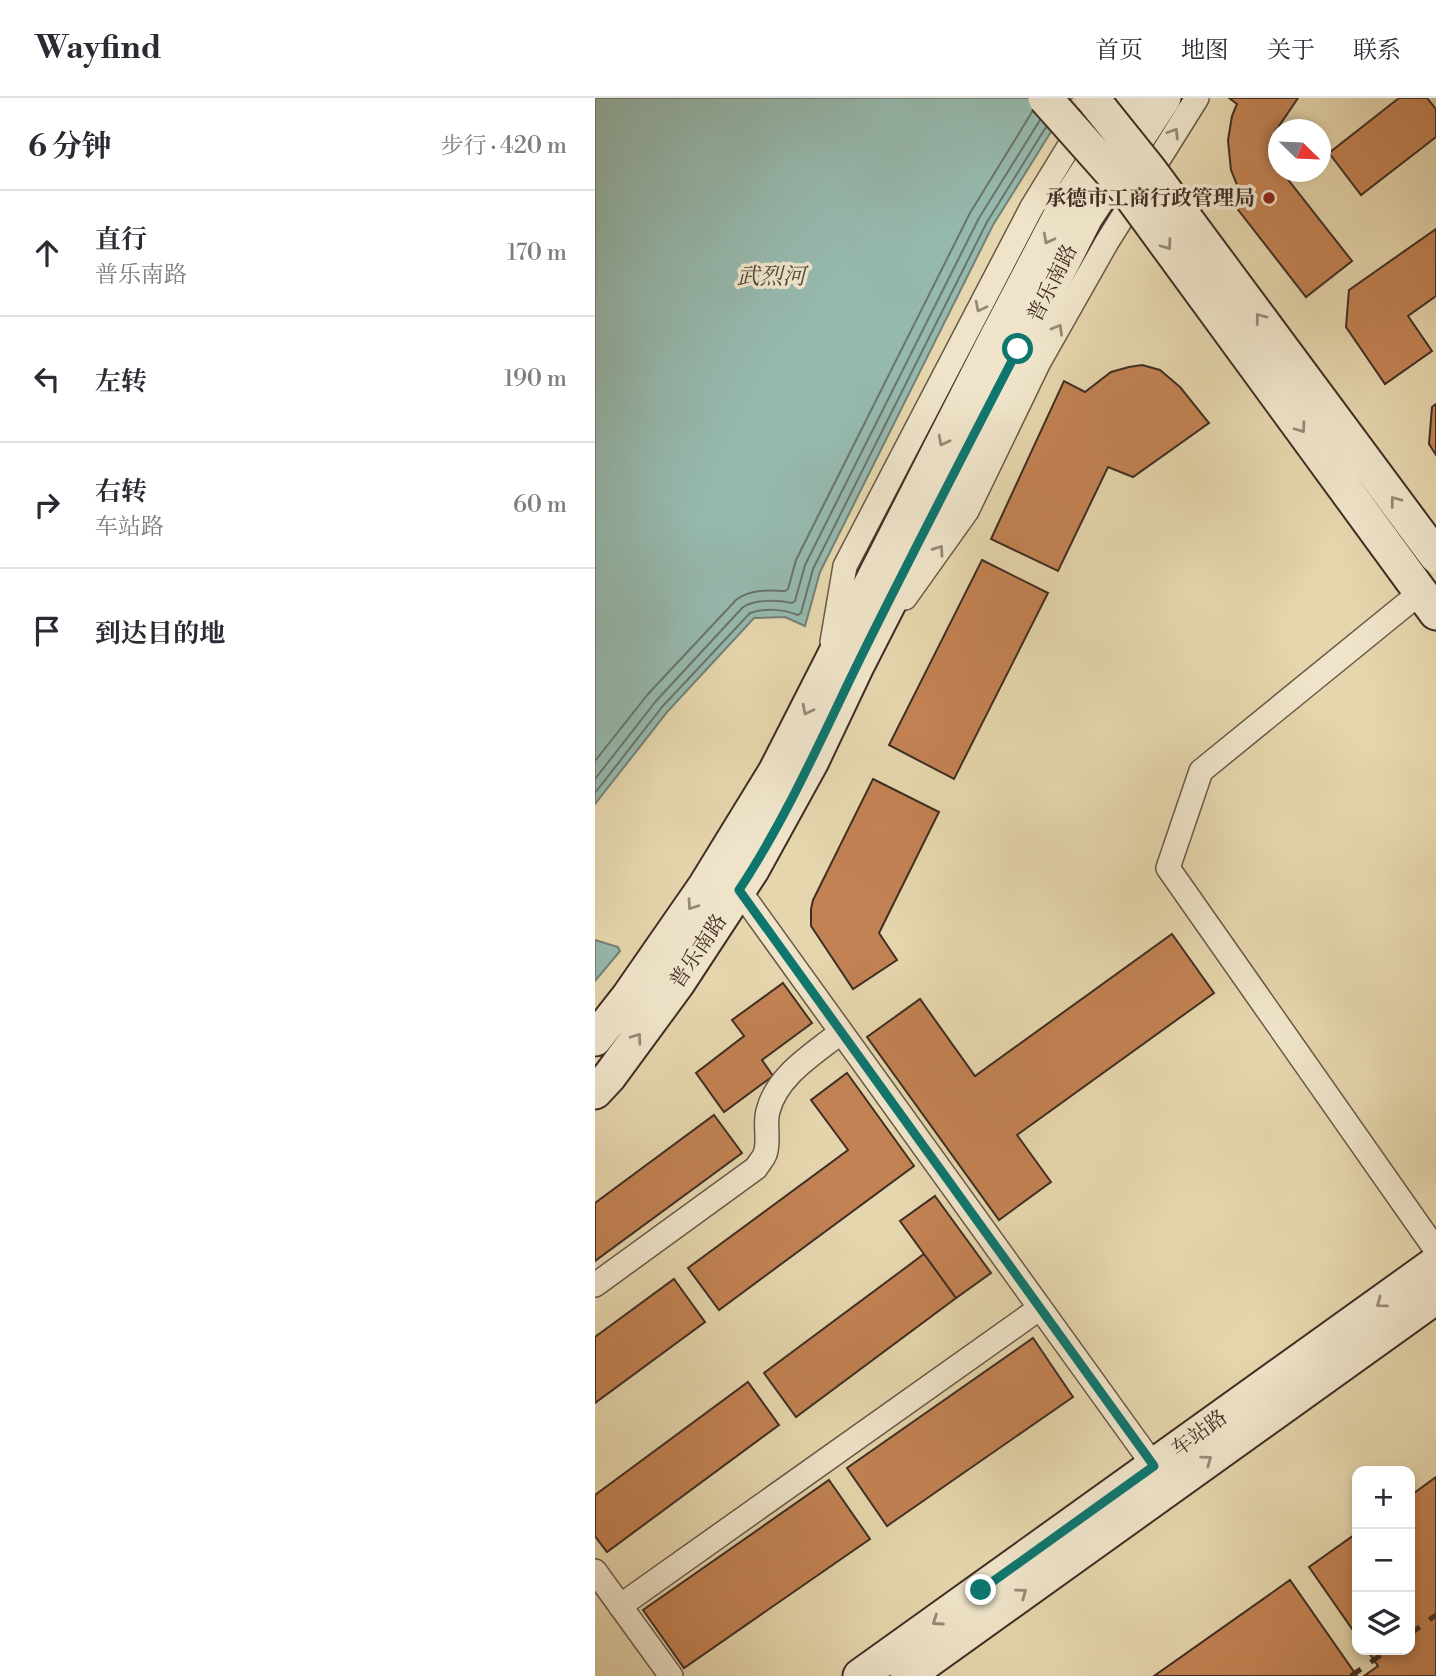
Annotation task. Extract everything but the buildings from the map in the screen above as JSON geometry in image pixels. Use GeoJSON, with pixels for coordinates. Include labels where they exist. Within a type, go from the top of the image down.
{"type":"FeatureCollection","features":[{"type":"Feature","properties":{"kind":"main road"},"geometry":{"type":"LineString","coordinates":[[1045,98],[1125,188],[1423,594]]}},
{"type":"Feature","properties":{"kind":"main road","name":"普乐南路"},"geometry":{"type":"LineString","coordinates":[[595,1092],[678,983],[739,890],[812,761],[842,668],[993,344],[1064,208],[1135,98]]}},
{"type":"Feature","properties":{"kind":"main road","name":"普乐南路"},"geometry":{"type":"LineString","coordinates":[[595,1039],[628,997],[705,886],[842,668],[1086,217],[1164,98]]}},
{"type":"Feature","properties":{"kind":"main road"},"geometry":{"type":"LineString","coordinates":[[1095,99],[1436,556]]}},
{"type":"Feature","properties":{"kind":"main road","name":"车站路"},"geometry":{"type":"LineString","coordinates":[[860,1676],[1436,1263]]}},
{"type":"Feature","properties":{"kind":"main road","name":"车站路"},"geometry":{"type":"LineString","coordinates":[[907,1676],[1436,1297]]}},
{"type":"Feature","properties":{"kind":"street"},"geometry":{"type":"LineString","coordinates":[[842,668],[967,511],[1039,362],[1107,242],[1197,98]]}},
{"type":"Feature","properties":{"kind":"street"},"geometry":{"type":"LineString","coordinates":[[842,668],[845,566],[1032,207],[1095,99]]}},
{"type":"Feature","properties":{"kind":"street"},"geometry":{"type":"LineString","coordinates":[[1423,594],[1201,771],[1168,869],[1436,1250]]}},
{"type":"Feature","properties":{"kind":"street"},"geometry":{"type":"LineString","coordinates":[[739,890],[1154,1466]]}},
{"type":"Feature","properties":{"kind":"street"},"geometry":{"type":"LineString","coordinates":[[595,1285],[755,1168],[767,1145],[768,1111],[776,1091],[790,1073],[841,1032]]}},
{"type":"Feature","properties":{"kind":"street"},"geometry":{"type":"LineString","coordinates":[[620,1606],[1039,1308]]}},
{"type":"Feature","properties":{"kind":"street"},"geometry":{"type":"LineString","coordinates":[[595,1571],[671,1676]]}},
{"type":"Feature","properties":{"kind":"water","name":"武烈河"},"geometry":{"type":"Polygon","coordinates":[[[595,98],[1072,98],[993,225],[820,572],[805,626],[785,617],[754,618],[668,711],[595,804],[595,98]]]}},
{"type":"Feature","properties":{"kind":"water"},"geometry":{"type":"Polygon","coordinates":[[[595,940],[618,947],[620,951],[595,981],[595,940]]]}},
{"type":"Feature","properties":{"kind":"railway"},"geometry":{"type":"LineString","coordinates":[[1415,1630],[1436,1615]]}},
{"type":"Feature","properties":{"kind":"railway"},"geometry":{"type":"LineString","coordinates":[[1351,1676],[1381,1655]]}},
{"type":"Feature","properties":{"kind":"place","name":"承德市工商行政管理局"},"geometry":{"type":"Point","coordinates":[1269,198]}},
{"type":"Feature","properties":{"kind":"route"},"geometry":{"type":"LineString","coordinates":[[981,1590],[1154,1466],[739,890],[812,761],[857,666],[1018,349]]}}]}
